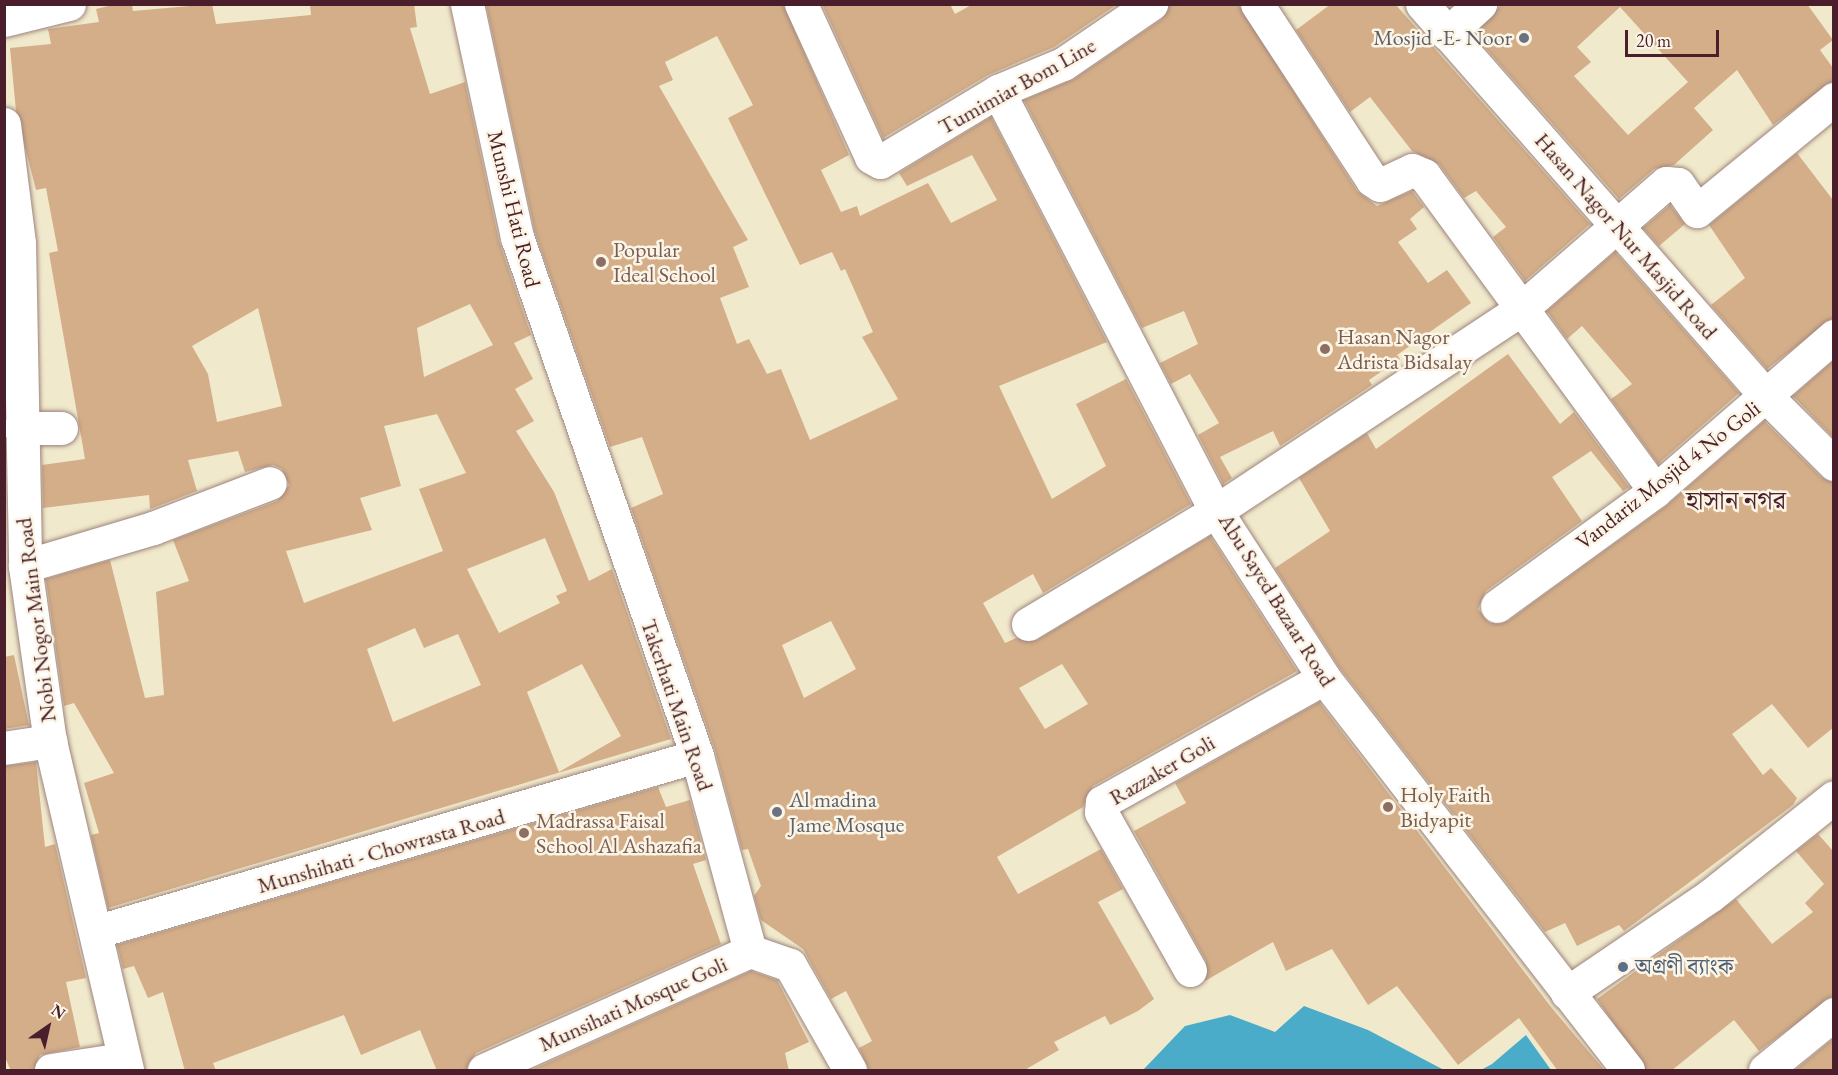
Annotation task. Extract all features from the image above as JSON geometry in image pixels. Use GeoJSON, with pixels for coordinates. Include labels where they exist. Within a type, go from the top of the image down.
{"type":"FeatureCollection","features":[{"type":"Feature","properties":{"kind":"street"},"geometry":{"type":"LineString","coordinates":[[4,20],[69,4]]}},
{"type":"Feature","properties":{"kind":"street","name":"Munshi Hati Road"},"geometry":{"type":"LineString","coordinates":[[467,4],[517,237],[573,410]]}},
{"type":"Feature","properties":{"kind":"street","name":"Tumimiar Bom Line"},"geometry":{"type":"LineString","coordinates":[[801,4],[871,157],[880,162],[998,91],[1064,64],[1150,4]]}},
{"type":"Feature","properties":{"kind":"street"},"geometry":{"type":"LineString","coordinates":[[1257,4],[1372,180],[1380,185],[1418,170],[1655,491]]}},
{"type":"Feature","properties":{"kind":"street","name":"Hasan Nagor Nur Masjid Road"},"geometry":{"type":"LineString","coordinates":[[1422,4],[1767,397],[1833,464]]}},
{"type":"Feature","properties":{"kind":"street"},"geometry":{"type":"LineString","coordinates":[[1447,34],[1480,4]]}},
{"type":"Feature","properties":{"kind":"street"},"geometry":{"type":"LineString","coordinates":[[998,91],[1216,511],[1028,624]]}},
{"type":"Feature","properties":{"kind":"street","name":"Abu Sayed Bazaar Road"},"geometry":{"type":"LineString","coordinates":[[1628,1071],[1324,678],[1216,511],[1521,309],[1672,181],[1701,209],[1833,99]]}},
{"type":"Feature","properties":{"kind":"street","name":"Nobi Nogor Main Road"},"geometry":{"type":"LineString","coordinates":[[4,124],[19,243],[20,428],[25,566],[50,741],[98,931],[126,1065]]}},
{"type":"Feature","properties":{"kind":"street","name":"Vandariz Mosjid 4 No Goli"},"geometry":{"type":"LineString","coordinates":[[1497,606],[1655,491],[1767,397],[1833,336]]}},
{"type":"Feature","properties":{"kind":"street","name":"Takerhati Main Road"},"geometry":{"type":"LineString","coordinates":[[573,410],[698,756],[750,951]]}},
{"type":"Feature","properties":{"kind":"street"},"geometry":{"type":"LineString","coordinates":[[20,428],[61,428]]}},
{"type":"Feature","properties":{"kind":"street"},"geometry":{"type":"LineString","coordinates":[[25,566],[174,522],[270,483]]}},
{"type":"Feature","properties":{"kind":"street","name":"Razzaker Goli"},"geometry":{"type":"LineString","coordinates":[[1190,970],[1101,812],[1102,802],[1324,678]]}},
{"type":"Feature","properties":{"kind":"street"},"geometry":{"type":"LineString","coordinates":[[4,748],[50,741]]}},
{"type":"Feature","properties":{"kind":"street","name":"Munshihati - Chowrasta Road"},"geometry":{"type":"LineString","coordinates":[[98,931],[698,756]]}},
{"type":"Feature","properties":{"kind":"street"},"geometry":{"type":"LineString","coordinates":[[1567,993],[1711,895],[1833,797]]}},
{"type":"Feature","properties":{"kind":"street"},"geometry":{"type":"LineString","coordinates":[[750,951],[790,965],[850,1071]]}},
{"type":"Feature","properties":{"kind":"street","name":"Munsihati Mosque Goli"},"geometry":{"type":"LineString","coordinates":[[484,1071],[750,951]]}},
{"type":"Feature","properties":{"kind":"street"},"geometry":{"type":"LineString","coordinates":[[1765,1071],[1833,1014]]}},
{"type":"Feature","properties":{"kind":"street"},"geometry":{"type":"LineString","coordinates":[[51,1071],[126,1065]]}},
{"type":"Feature","properties":{"kind":"water"},"geometry":{"type":"Polygon","coordinates":[[[1304,1006],[1368,1030],[1444,1070],[1143,1070],[1185,1026],[1230,1015],[1275,1032],[1304,1006]]]}},
{"type":"Feature","properties":{"kind":"water"},"geometry":{"type":"Polygon","coordinates":[[[1526,1035],[1551,1070],[1481,1070],[1492,1064],[1526,1035]]]}},
{"type":"Feature","properties":{"kind":"building"},"geometry":{"type":"Polygon","coordinates":[[[117,4],[132,4],[133,11],[212,4],[216,24],[311,15],[310,4],[414,4],[417,27],[410,28],[430,94],[465,82],[499,241],[531,335],[514,343],[533,379],[515,389],[534,421],[516,431],[554,492],[589,581],[612,569],[671,739],[108,908],[91,835],[99,833],[84,783],[114,773],[74,703],[64,706],[46,579],[110,560],[145,698],[164,695],[156,592],[189,581],[173,540],[277,501],[289,485],[282,469],[273,465],[245,472],[238,451],[188,460],[197,491],[150,509],[149,495],[43,508],[42,465],[85,459],[49,253],[58,251],[46,188],[36,190],[16,111],[10,48],[51,44],[48,29],[99,22],[96,9],[117,4]],[[470,304],[417,328],[424,377],[493,345],[470,304]],[[258,308],[192,346],[208,374],[217,422],[282,406],[258,308]],[[437,414],[384,426],[401,486],[360,498],[372,530],[286,551],[304,603],[443,551],[419,489],[466,473],[437,414]],[[545,538],[467,569],[499,633],[560,603],[556,596],[567,591],[545,538]],[[415,628],[367,649],[393,722],[481,685],[458,634],[424,648],[415,628]],[[582,664],[527,692],[559,772],[621,736],[582,664]]]}},
{"type":"Feature","properties":{"kind":"building"},"geometry":{"type":"Polygon","coordinates":[[[486,4],[783,4],[849,155],[821,170],[841,212],[857,206],[860,216],[928,183],[951,223],[997,200],[972,155],[907,186],[899,173],[991,117],[1107,342],[999,386],[1052,499],[1106,466],[1076,404],[1126,379],[1191,504],[1043,593],[1033,574],[983,603],[1005,643],[1016,638],[1037,640],[1210,536],[1297,671],[1093,786],[1083,807],[997,857],[1018,894],[1101,849],[1123,889],[1098,902],[1154,999],[1138,1011],[1110,1025],[1105,1016],[1054,1042],[1059,1050],[1023,1071],[869,1071],[859,1048],[872,1041],[846,991],[831,999],[803,949],[761,920],[754,896],[761,886],[748,849],[742,850],[715,750],[631,508],[663,494],[642,437],[610,447],[535,232],[486,4]],[[717,36],[665,62],[673,80],[659,86],[748,240],[733,247],[749,287],[720,298],[737,344],[749,339],[767,374],[781,369],[810,440],[898,399],[862,337],[873,332],[845,269],[841,271],[832,252],[800,265],[728,118],[753,105],[717,36]],[[831,621],[782,645],[804,698],[856,669],[831,621]],[[1062,664],[1019,688],[1045,729],[1088,704],[1062,664]]]}},
{"type":"Feature","properties":{"kind":"building"},"geometry":{"type":"Polygon","coordinates":[[[822,4],[950,4],[955,14],[973,4],[1116,5],[1054,47],[988,75],[883,138],[822,4]]]}},
{"type":"Feature","properties":{"kind":"building"},"geometry":{"type":"Polygon","coordinates":[[[1169,4],[1238,4],[1357,191],[1377,206],[1412,191],[1424,207],[1410,219],[1417,229],[1398,242],[1428,283],[1447,270],[1471,303],[1397,355],[1400,359],[1369,380],[1372,385],[1280,446],[1273,431],[1220,457],[1232,478],[1223,484],[1198,435],[1219,423],[1190,374],[1171,384],[1160,363],[1198,344],[1184,311],[1142,328],[1024,100],[1074,79],[1162,19],[1169,4]]]}},
{"type":"Feature","properties":{"kind":"building"},"geometry":{"type":"Polygon","coordinates":[[[1331,4],[1395,4],[1590,224],[1525,281],[1493,237],[1506,227],[1476,191],[1464,198],[1439,164],[1412,151],[1370,97],[1350,112],[1296,30],[1331,4]]]}},
{"type":"Feature","properties":{"kind":"building"},"geometry":{"type":"Polygon","coordinates":[[[1502,4],[1807,4],[1833,40],[1820,50],[1833,68],[1833,81],[1773,125],[1737,70],[1694,108],[1713,130],[1674,165],[1654,169],[1619,199],[1474,35],[1502,4]],[[1620,7],[1577,47],[1591,62],[1574,76],[1628,135],[1688,82],[1620,7]]]}},
{"type":"Feature","properties":{"kind":"building"},"geometry":{"type":"Polygon","coordinates":[[[1797,153],[1833,200],[1833,318],[1767,369],[1711,305],[1745,278],[1709,225],[1797,153]]]}},
{"type":"Feature","properties":{"kind":"building"},"geometry":{"type":"Polygon","coordinates":[[[1670,205],[1685,224],[1659,246],[1643,228],[1670,205]]]}},
{"type":"Feature","properties":{"kind":"building"},"geometry":{"type":"Polygon","coordinates":[[[1615,252],[1739,393],[1658,464],[1611,399],[1632,384],[1582,326],[1567,339],[1547,311],[1615,252]]]}},
{"type":"Feature","properties":{"kind":"building"},"geometry":{"type":"Polygon","coordinates":[[[1508,354],[1560,424],[1574,412],[1629,487],[1623,491],[1591,451],[1552,477],[1582,521],[1486,591],[1478,609],[1490,623],[1508,621],[1666,506],[1764,421],[1821,477],[1833,482],[1833,728],[1808,748],[1772,704],[1732,734],[1763,775],[1771,768],[1797,798],[1793,805],[1624,931],[1619,925],[1577,946],[1565,923],[1545,932],[1339,667],[1275,568],[1330,531],[1299,478],[1367,433],[1376,449],[1508,354]]]}},
{"type":"Feature","properties":{"kind":"building"},"geometry":{"type":"Polygon","coordinates":[[[1833,361],[1833,437],[1793,396],[1833,361]]]}},
{"type":"Feature","properties":{"kind":"building"},"geometry":{"type":"Polygon","coordinates":[[[14,655],[29,725],[4,729],[4,657],[14,655]]]}},
{"type":"Feature","properties":{"kind":"building"},"geometry":{"type":"Polygon","coordinates":[[[1319,702],[1551,1007],[1605,1071],[1558,1071],[1519,1018],[1458,1065],[1397,986],[1368,1005],[1332,949],[1286,971],[1273,942],[1205,981],[1206,961],[1134,831],[1186,803],[1175,783],[1319,702]]]}},
{"type":"Feature","properties":{"kind":"building"},"geometry":{"type":"Polygon","coordinates":[[[36,762],[45,847],[55,844],[86,978],[66,982],[80,1047],[40,1055],[33,1071],[11,1071],[4,1055],[4,766],[36,762]]]}},
{"type":"Feature","properties":{"kind":"building"},"geometry":{"type":"Polygon","coordinates":[[[658,787],[666,807],[690,800],[706,860],[693,864],[721,944],[476,1053],[466,1071],[437,1071],[420,1030],[361,1055],[344,1015],[213,1063],[216,1071],[185,1071],[163,992],[148,998],[134,966],[123,969],[117,945],[658,787]]]}},
{"type":"Feature","properties":{"kind":"building"},"geometry":{"type":"Polygon","coordinates":[[[1818,834],[1833,851],[1833,996],[1759,1051],[1734,1020],[1671,1071],[1646,1071],[1597,999],[1736,899],[1772,944],[1813,912],[1805,903],[1824,884],[1796,851],[1818,834]]]}},
{"type":"Feature","properties":{"kind":"building"},"geometry":{"type":"Polygon","coordinates":[[[751,971],[777,980],[809,1042],[785,1053],[789,1071],[529,1071],[751,971]]]}},
{"type":"Feature","properties":{"kind":"building"},"geometry":{"type":"Polygon","coordinates":[[[1833,1039],[1833,1071],[1794,1071],[1833,1039]]]}},
{"type":"Feature","properties":{"kind":"place","name":"Mosjid -E- Noor"},"geometry":{"type":"Point","coordinates":[1524,38]}},
{"type":"Feature","properties":{"kind":"place","name":"Popular Ideal School"},"geometry":{"type":"Point","coordinates":[601,262]}},
{"type":"Feature","properties":{"kind":"place","name":"Hasan Nagor Adrista Bidsalay"},"geometry":{"type":"Point","coordinates":[1325,349]}},
{"type":"Feature","properties":{"kind":"place","name":"Holy Faith Bidyapit"},"geometry":{"type":"Point","coordinates":[1388,807]}},
{"type":"Feature","properties":{"kind":"place","name":"Al madina Jame Mosque"},"geometry":{"type":"Point","coordinates":[777,812]}},
{"type":"Feature","properties":{"kind":"place","name":"Madrassa Faisal School Al Ashazafia"},"geometry":{"type":"Point","coordinates":[524,833]}},
{"type":"Feature","properties":{"kind":"place","name":"অগ্রণী ব্যাংক"},"geometry":{"type":"Point","coordinates":[1623,967]}},
{"type":"Feature","properties":{"kind":"district","name":"হাসান নগর"},"geometry":{"type":"Point","coordinates":[1736,501]}}]}
